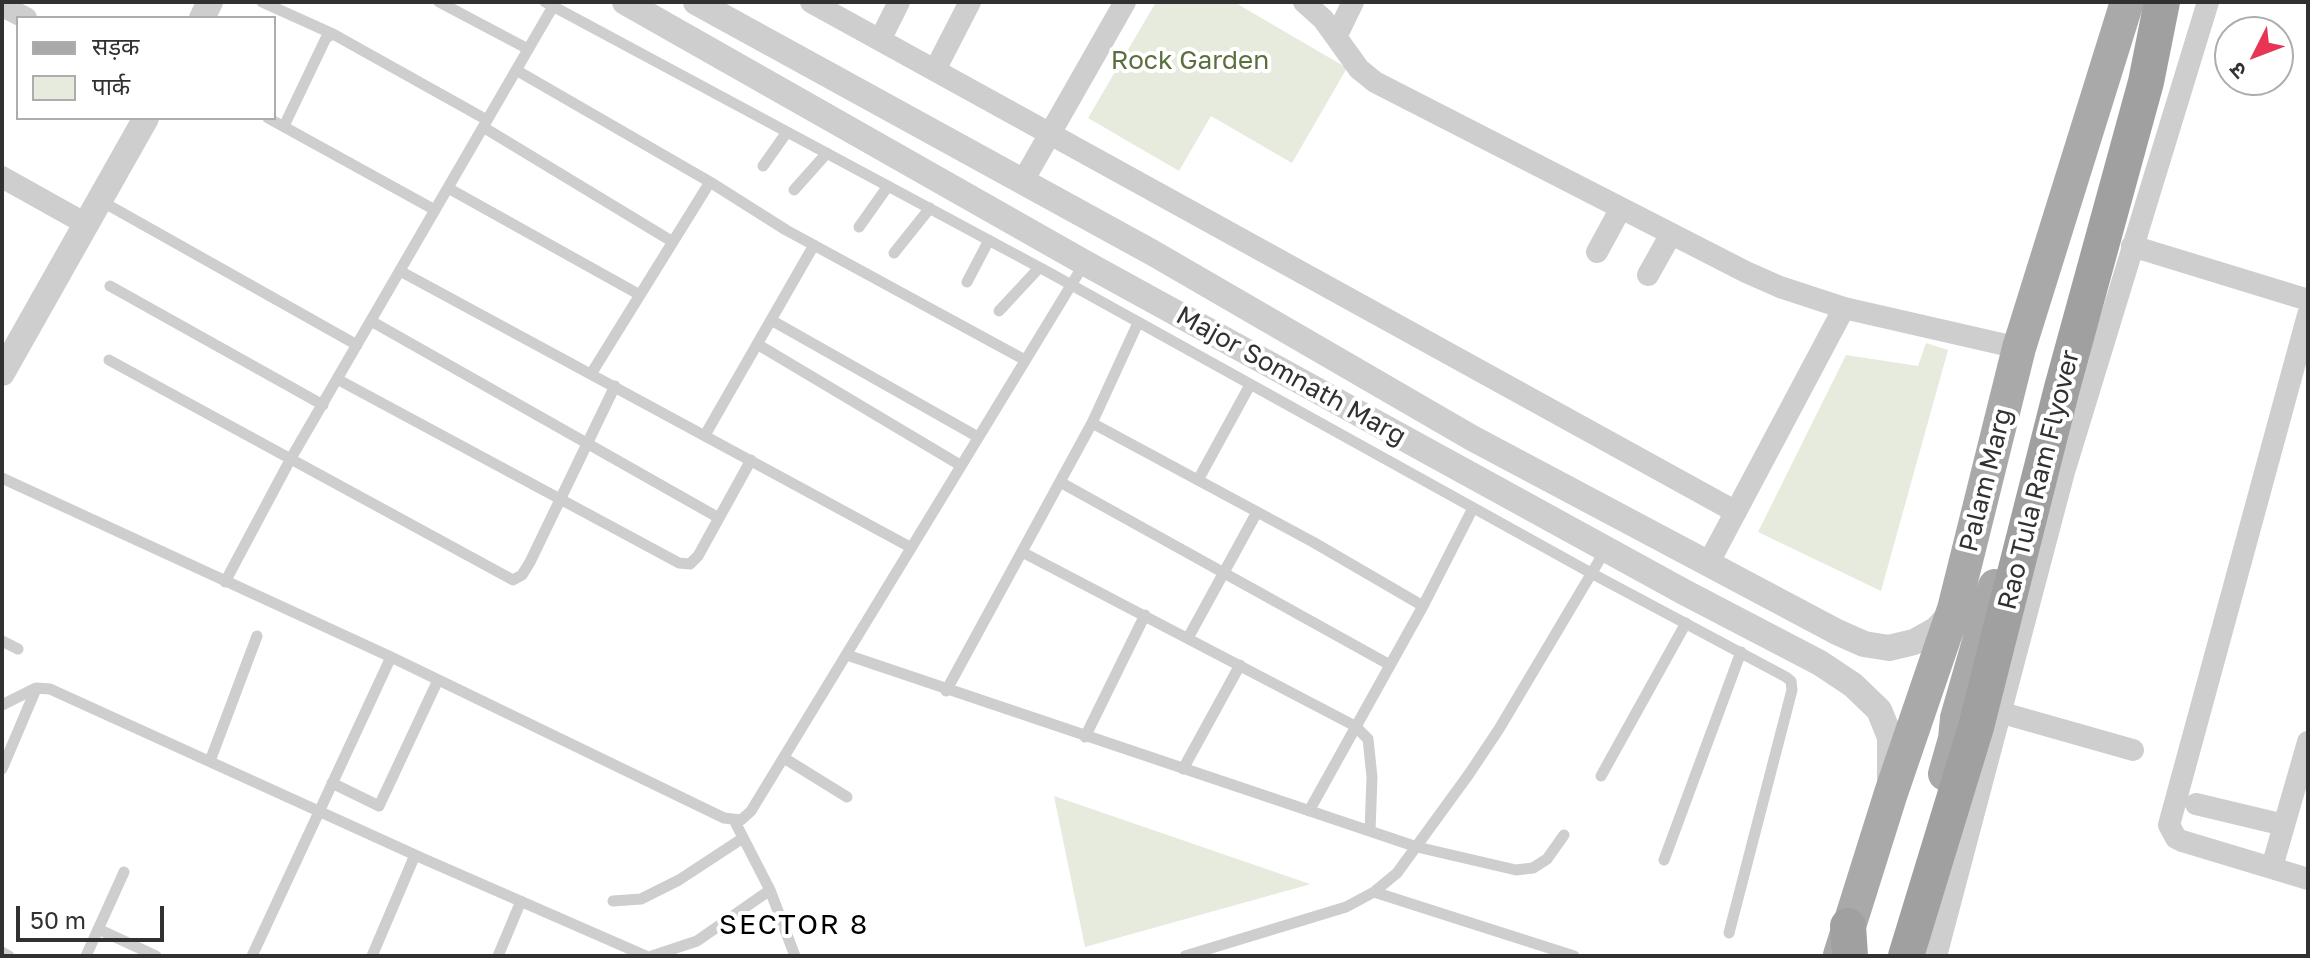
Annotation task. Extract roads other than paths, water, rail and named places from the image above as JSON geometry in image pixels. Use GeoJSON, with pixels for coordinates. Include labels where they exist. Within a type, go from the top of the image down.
{"type":"FeatureCollection","features":[{"type":"Feature","properties":{"kind":"highway","name":"Rao Tula Ram Flyover"},"geometry":{"type":"LineString","coordinates":[[1906,956],[1976,727],[2062,388],[2146,82],[2162,2]]}},
{"type":"Feature","properties":{"kind":"main road","name":"Palam Marg"},"geometry":{"type":"LineString","coordinates":[[1846,946],[1891,793],[1954,609],[2019,348],[2127,2]]}},
{"type":"Feature","properties":{"kind":"main road","name":"Palam Marg"},"geometry":{"type":"LineString","coordinates":[[1895,956],[1955,739],[1957,718],[2162,2]]}},
{"type":"Feature","properties":{"kind":"street","name":"Major Somnath Marg"},"geometry":{"type":"LineString","coordinates":[[625,2],[1085,263],[1820,663],[1853,685],[1879,710],[1890,737],[1891,793]]}},
{"type":"Feature","properties":{"kind":"street","name":"Major Somnath Marg"},"geometry":{"type":"LineString","coordinates":[[696,2],[1153,253],[1472,438],[1837,632],[1864,644],[1889,648],[1914,642],[1937,629],[1954,609]]}},
{"type":"Feature","properties":{"kind":"street"},"geometry":{"type":"LineString","coordinates":[[811,2],[1736,512]]}},
{"type":"Feature","properties":{"kind":"street"},"geometry":{"type":"LineString","coordinates":[[880,40],[899,2]]}},
{"type":"Feature","properties":{"kind":"street"},"geometry":{"type":"LineString","coordinates":[[935,70],[970,2]]}},
{"type":"Feature","properties":{"kind":"street"},"geometry":{"type":"LineString","coordinates":[[1023,181],[1125,2]]}},
{"type":"Feature","properties":{"kind":"street"},"geometry":{"type":"LineString","coordinates":[[1304,2],[1323,19],[1359,69],[1375,82],[1780,287],[1844,308],[2019,348]]}},
{"type":"Feature","properties":{"kind":"street"},"geometry":{"type":"LineString","coordinates":[[1336,37],[1353,2]]}},
{"type":"Feature","properties":{"kind":"street"},"geometry":{"type":"LineString","coordinates":[[1936,956],[2064,472],[2208,2]]}},
{"type":"Feature","properties":{"kind":"street"},"geometry":{"type":"LineString","coordinates":[[2,6],[22,16]]}},
{"type":"Feature","properties":{"kind":"street"},"geometry":{"type":"LineString","coordinates":[[2,373],[10,340],[101,201],[145,120]]}},
{"type":"Feature","properties":{"kind":"street"},"geometry":{"type":"LineString","coordinates":[[2,177],[86,224]]}},
{"type":"Feature","properties":{"kind":"street"},"geometry":{"type":"LineString","coordinates":[[1597,252],[1621,208]]}},
{"type":"Feature","properties":{"kind":"street"},"geometry":{"type":"LineString","coordinates":[[1648,275],[1671,234]]}},
{"type":"Feature","properties":{"kind":"street"},"geometry":{"type":"LineString","coordinates":[[2132,246],[2308,300]]}},
{"type":"Feature","properties":{"kind":"street"},"geometry":{"type":"LineString","coordinates":[[1708,564],[1844,308]]}},
{"type":"Feature","properties":{"kind":"street"},"geometry":{"type":"LineString","coordinates":[[2308,315],[2169,825],[2176,838],[2182,841],[2308,879]]}},
{"type":"Feature","properties":{"kind":"street"},"geometry":{"type":"LineString","coordinates":[[1820,663],[1837,632]]}},
{"type":"Feature","properties":{"kind":"street"},"geometry":{"type":"LineString","coordinates":[[1999,712],[2133,750]]}},
{"type":"Feature","properties":{"kind":"street"},"geometry":{"type":"LineString","coordinates":[[2272,867],[2308,742]]}},
{"type":"Feature","properties":{"kind":"street"},"geometry":{"type":"LineString","coordinates":[[2196,804],[2284,825]]}},
{"type":"Feature","properties":{"kind":"lane"},"geometry":{"type":"LineString","coordinates":[[262,2],[333,34],[485,123],[673,242]]}},
{"type":"Feature","properties":{"kind":"lane"},"geometry":{"type":"LineString","coordinates":[[439,2],[528,49]]}},
{"type":"Feature","properties":{"kind":"lane"},"geometry":{"type":"LineString","coordinates":[[225,582],[290,460],[528,49],[551,3],[1786,677],[1793,686],[1729,933]]}},
{"type":"Feature","properties":{"kind":"lane"},"geometry":{"type":"LineString","coordinates":[[284,126],[326,38],[333,34]]}},
{"type":"Feature","properties":{"kind":"lane"},"geometry":{"type":"LineString","coordinates":[[516,70],[814,245],[1025,360]]}},
{"type":"Feature","properties":{"kind":"lane"},"geometry":{"type":"LineString","coordinates":[[272,120],[435,210]]}},
{"type":"Feature","properties":{"kind":"lane"},"geometry":{"type":"LineString","coordinates":[[763,166],[787,132]]}},
{"type":"Feature","properties":{"kind":"lane"},"geometry":{"type":"LineString","coordinates":[[794,190],[827,153]]}},
{"type":"Feature","properties":{"kind":"lane"},"geometry":{"type":"LineString","coordinates":[[591,374],[710,182]]}},
{"type":"Feature","properties":{"kind":"lane"},"geometry":{"type":"LineString","coordinates":[[859,227],[888,186]]}},
{"type":"Feature","properties":{"kind":"lane"},"geometry":{"type":"LineString","coordinates":[[448,188],[640,295]]}},
{"type":"Feature","properties":{"kind":"lane"},"geometry":{"type":"LineString","coordinates":[[101,201],[357,345]]}},
{"type":"Feature","properties":{"kind":"lane"},"geometry":{"type":"LineString","coordinates":[[894,253],[930,208]]}},
{"type":"Feature","properties":{"kind":"lane"},"geometry":{"type":"LineString","coordinates":[[967,282],[989,240]]}},
{"type":"Feature","properties":{"kind":"lane"},"geometry":{"type":"LineString","coordinates":[[705,435],[814,245]]}},
{"type":"Feature","properties":{"kind":"lane"},"geometry":{"type":"LineString","coordinates":[[2,478],[391,657],[724,818],[741,820],[751,811],[784,758],[1085,263]]}},
{"type":"Feature","properties":{"kind":"lane"},"geometry":{"type":"LineString","coordinates":[[999,311],[1039,268]]}},
{"type":"Feature","properties":{"kind":"lane"},"geometry":{"type":"LineString","coordinates":[[400,271],[910,547]]}},
{"type":"Feature","properties":{"kind":"lane"},"geometry":{"type":"LineString","coordinates":[[110,286],[323,405]]}},
{"type":"Feature","properties":{"kind":"lane"},"geometry":{"type":"LineString","coordinates":[[771,320],[978,437]]}},
{"type":"Feature","properties":{"kind":"lane"},"geometry":{"type":"LineString","coordinates":[[371,321],[719,518]]}},
{"type":"Feature","properties":{"kind":"lane"},"geometry":{"type":"LineString","coordinates":[[946,691],[1092,423],[1138,323]]}},
{"type":"Feature","properties":{"kind":"lane"},"geometry":{"type":"LineString","coordinates":[[757,344],[960,465]]}},
{"type":"Feature","properties":{"kind":"lane"},"geometry":{"type":"LineString","coordinates":[[109,360],[513,580],[522,575],[530,562],[615,386]]}},
{"type":"Feature","properties":{"kind":"lane"},"geometry":{"type":"LineString","coordinates":[[337,379],[685,565],[694,562],[698,556],[751,460]]}},
{"type":"Feature","properties":{"kind":"lane"},"geometry":{"type":"LineString","coordinates":[[1198,480],[1250,385]]}},
{"type":"Feature","properties":{"kind":"lane"},"geometry":{"type":"LineString","coordinates":[[1092,423],[1423,606]]}},
{"type":"Feature","properties":{"kind":"lane"},"geometry":{"type":"LineString","coordinates":[[1060,482],[1390,665]]}},
{"type":"Feature","properties":{"kind":"lane"},"geometry":{"type":"LineString","coordinates":[[1309,811],[1423,606],[1473,508]]}},
{"type":"Feature","properties":{"kind":"lane"},"geometry":{"type":"LineString","coordinates":[[1188,638],[1257,512]]}},
{"type":"Feature","properties":{"kind":"lane"},"geometry":{"type":"LineString","coordinates":[[1185,956],[1346,907],[1374,892],[1397,873],[1499,729],[1606,549]]}},
{"type":"Feature","properties":{"kind":"lane"},"geometry":{"type":"LineString","coordinates":[[1022,552],[1355,726],[1368,739],[1372,777],[1370,831]]}},
{"type":"Feature","properties":{"kind":"lane"},"geometry":{"type":"LineString","coordinates":[[1085,737],[1145,615]]}},
{"type":"Feature","properties":{"kind":"lane"},"geometry":{"type":"LineString","coordinates":[[1601,776],[1686,623]]}},
{"type":"Feature","properties":{"kind":"lane"},"geometry":{"type":"LineString","coordinates":[[210,761],[257,636]]}},
{"type":"Feature","properties":{"kind":"lane"},"geometry":{"type":"LineString","coordinates":[[2,641],[18,649]]}},
{"type":"Feature","properties":{"kind":"lane"},"geometry":{"type":"LineString","coordinates":[[1664,860],[1741,652]]}},
{"type":"Feature","properties":{"kind":"lane"},"geometry":{"type":"LineString","coordinates":[[847,655],[946,691],[1417,847],[1516,870],[1533,868],[1547,859],[1564,835]]}},
{"type":"Feature","properties":{"kind":"lane"},"geometry":{"type":"LineString","coordinates":[[252,956],[391,657]]}},
{"type":"Feature","properties":{"kind":"lane"},"geometry":{"type":"LineString","coordinates":[[1183,769],[1240,665]]}},
{"type":"Feature","properties":{"kind":"lane"},"geometry":{"type":"LineString","coordinates":[[332,783],[379,806],[438,680]]}},
{"type":"Feature","properties":{"kind":"lane"},"geometry":{"type":"LineString","coordinates":[[2,769],[36,688]]}},
{"type":"Feature","properties":{"kind":"lane"},"geometry":{"type":"LineString","coordinates":[[2,705],[36,688],[50,689],[646,956]]}},
{"type":"Feature","properties":{"kind":"lane"},"geometry":{"type":"LineString","coordinates":[[784,758],[847,797]]}},
{"type":"Feature","properties":{"kind":"lane"},"geometry":{"type":"LineString","coordinates":[[734,820],[770,890],[795,956]]}},
{"type":"Feature","properties":{"kind":"lane"},"geometry":{"type":"LineString","coordinates":[[613,901],[641,899],[679,880],[743,838]]}},
{"type":"Feature","properties":{"kind":"lane"},"geometry":{"type":"LineString","coordinates":[[372,956],[415,855]]}},
{"type":"Feature","properties":{"kind":"lane"},"geometry":{"type":"LineString","coordinates":[[86,956],[124,872]]}},
{"type":"Feature","properties":{"kind":"lane"},"geometry":{"type":"LineString","coordinates":[[652,956],[669,954],[697,941],[770,890]]}},
{"type":"Feature","properties":{"kind":"lane"},"geometry":{"type":"LineString","coordinates":[[1374,892],[1574,956]]}},
{"type":"Feature","properties":{"kind":"lane"},"geometry":{"type":"LineString","coordinates":[[498,956],[521,901]]}},
{"type":"Feature","properties":{"kind":"lane"},"geometry":{"type":"LineString","coordinates":[[98,929],[156,956]]}},
{"type":"Feature","properties":{"kind":"lane"},"geometry":{"type":"LineString","coordinates":[[2,952],[9,956]]}},
{"type":"Feature","properties":{"kind":"district","name":"SECTOR 8"},"geometry":{"type":"Point","coordinates":[794,925]}},
{"type":"Feature","properties":{"kind":"park label","name":"Rock Garden"},"geometry":{"type":"Point","coordinates":[1190,61]}}]}
